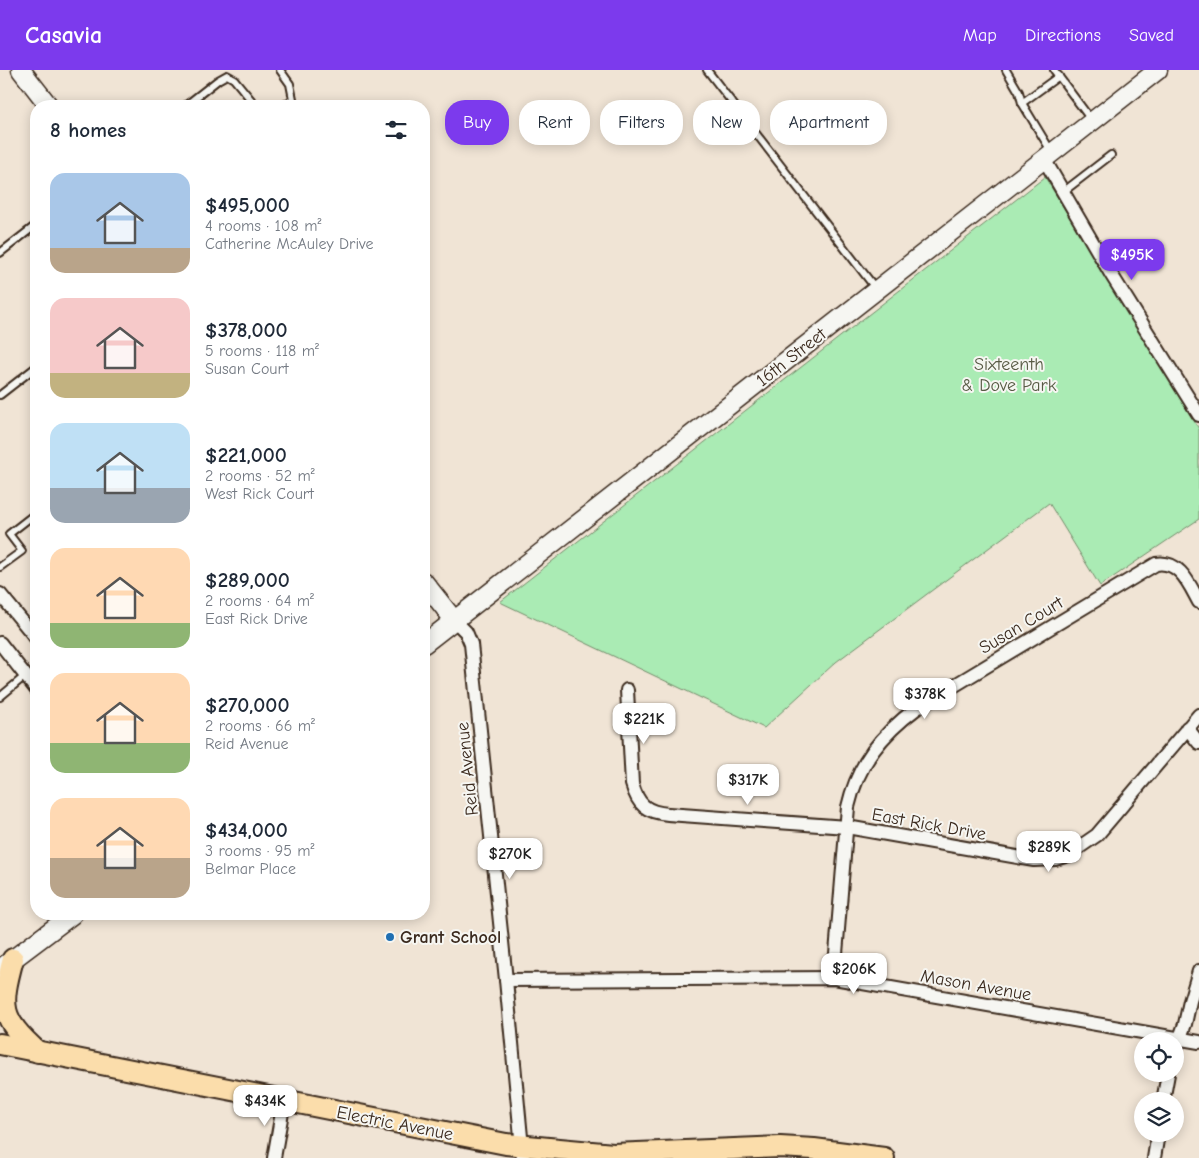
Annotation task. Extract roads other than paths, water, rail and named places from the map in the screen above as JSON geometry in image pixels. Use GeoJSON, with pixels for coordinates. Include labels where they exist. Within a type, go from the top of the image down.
{"type":"FeatureCollection","features":[{"type":"Feature","properties":{"kind":"main road"},"geometry":{"type":"LineString","coordinates":[[6,964],[2,992],[4,1009],[17,1032],[40,1053]]}},
{"type":"Feature","properties":{"kind":"main road","name":"Electric Avenue"},"geometry":{"type":"LineString","coordinates":[[0,1044],[506,1144],[522,1152],[613,1154],[780,1147],[814,1149],[884,1158]]}},
{"type":"Feature","properties":{"kind":"street"},"geometry":{"type":"LineString","coordinates":[[21,70],[44,100]]}},
{"type":"Feature","properties":{"kind":"street","name":"16th Street"},"geometry":{"type":"LineString","coordinates":[[430,639],[1158,70]]}},
{"type":"Feature","properties":{"kind":"street"},"geometry":{"type":"LineString","coordinates":[[1048,156],[1063,192],[1111,274],[1199,415]]}},
{"type":"Feature","properties":{"kind":"street","name":"Susan Court"},"geometry":{"type":"LineString","coordinates":[[834,978],[848,807],[853,787],[872,752],[899,722],[917,708],[1138,573],[1156,564],[1166,562],[1178,568],[1199,602]]}},
{"type":"Feature","properties":{"kind":"street"},"geometry":{"type":"LineString","coordinates":[[430,590],[454,620]]}},
{"type":"Feature","properties":{"kind":"street"},"geometry":{"type":"LineString","coordinates":[[0,594],[30,631]]}},
{"type":"Feature","properties":{"kind":"street","name":"Reid Avenue"},"geometry":{"type":"LineString","coordinates":[[454,620],[466,632],[472,644],[522,1152]]}},
{"type":"Feature","properties":{"kind":"street"},"geometry":{"type":"LineString","coordinates":[[0,643],[30,682]]}},
{"type":"Feature","properties":{"kind":"street","name":"East Rick Drive"},"geometry":{"type":"LineString","coordinates":[[626,690],[632,784],[634,793],[644,807],[659,813],[668,814],[847,827],[1034,860],[1068,856],[1097,835],[1199,715]]}},
{"type":"Feature","properties":{"kind":"street"},"geometry":{"type":"LineString","coordinates":[[1187,728],[1199,743]]}},
{"type":"Feature","properties":{"kind":"street"},"geometry":{"type":"LineString","coordinates":[[6,964],[65,920]]}},
{"type":"Feature","properties":{"kind":"street"},"geometry":{"type":"LineString","coordinates":[[1182,1032],[1199,972]]}},
{"type":"Feature","properties":{"kind":"street","name":"Mason Avenue"},"geometry":{"type":"LineString","coordinates":[[506,980],[834,978],[1145,1032]]}},
{"type":"Feature","properties":{"kind":"street","name":"Mason Avenue"},"geometry":{"type":"LineString","coordinates":[[1184,1039],[1199,1042]]}},
{"type":"Feature","properties":{"kind":"street"},"geometry":{"type":"LineString","coordinates":[[274,1158],[284,1101]]}},
{"type":"Feature","properties":{"kind":"street"},"geometry":{"type":"LineString","coordinates":[[1154,1158],[1157,1142]]}},
{"type":"Feature","properties":{"kind":"lane"},"geometry":{"type":"LineString","coordinates":[[280,70],[290,84],[293,99],[292,100]]}},
{"type":"Feature","properties":{"kind":"lane"},"geometry":{"type":"LineString","coordinates":[[707,70],[876,290]]}},
{"type":"Feature","properties":{"kind":"lane"},"geometry":{"type":"LineString","coordinates":[[1006,70],[1020,92],[1022,103],[1048,156]]}},
{"type":"Feature","properties":{"kind":"lane"},"geometry":{"type":"LineString","coordinates":[[1022,103],[1056,73],[1092,121]]}},
{"type":"Feature","properties":{"kind":"lane"},"geometry":{"type":"LineString","coordinates":[[193,100],[227,75],[234,79],[251,100]]}},
{"type":"Feature","properties":{"kind":"lane"},"geometry":{"type":"LineString","coordinates":[[1063,192],[1111,155]]}},
{"type":"Feature","properties":{"kind":"lane"},"geometry":{"type":"LineString","coordinates":[[0,253],[30,230]]}},
{"type":"Feature","properties":{"kind":"lane"},"geometry":{"type":"LineString","coordinates":[[0,395],[30,372]]}},
{"type":"Feature","properties":{"kind":"lane"},"geometry":{"type":"LineString","coordinates":[[0,568],[22,551],[9,534],[30,518]]}},
{"type":"Feature","properties":{"kind":"lane"},"geometry":{"type":"LineString","coordinates":[[0,697],[25,676]]}},
{"type":"Feature","properties":{"kind":"place","name":"Grant School"},"geometry":{"type":"Point","coordinates":[390,937]}},
{"type":"Feature","properties":{"kind":"park label","name":"Sixteenth & Dove Park"},"geometry":{"type":"Point","coordinates":[1009,374]}}]}
